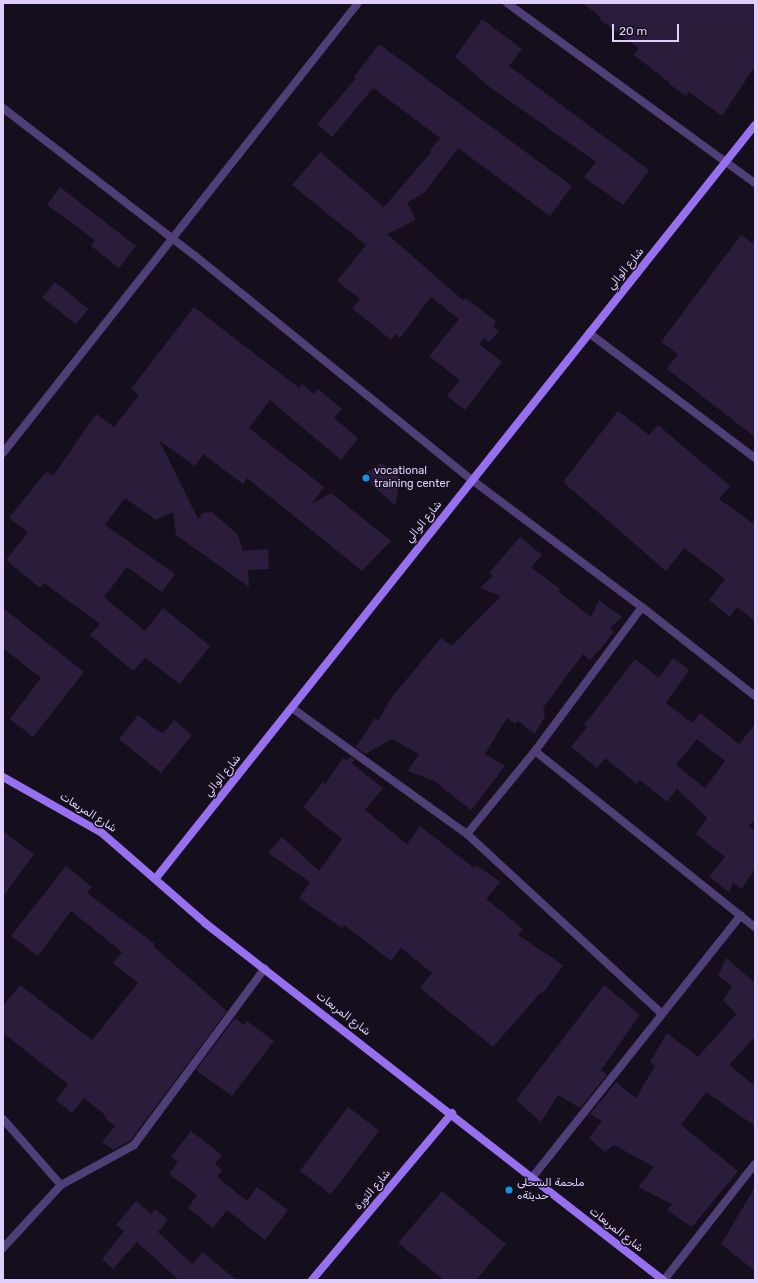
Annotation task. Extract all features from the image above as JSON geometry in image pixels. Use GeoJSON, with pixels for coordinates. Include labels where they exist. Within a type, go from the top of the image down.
{"type":"FeatureCollection","features":[{"type":"Feature","properties":{"kind":"main road","name":"شارع الوالي"},"geometry":{"type":"LineString","coordinates":[[156,878],[755,125]]}},
{"type":"Feature","properties":{"kind":"main road","name":"شارع المربعات"},"geometry":{"type":"LineString","coordinates":[[3,777],[102,833],[156,878],[205,923],[452,1113],[531,1179],[663,1280]]}},
{"type":"Feature","properties":{"kind":"main road","name":"شارع الثورة"},"geometry":{"type":"LineString","coordinates":[[312,1280],[452,1113]]}},
{"type":"Feature","properties":{"kind":"street"},"geometry":{"type":"LineString","coordinates":[[3,453],[174,239],[358,3]]}},
{"type":"Feature","properties":{"kind":"street"},"geometry":{"type":"LineString","coordinates":[[507,3],[755,183]]}},
{"type":"Feature","properties":{"kind":"street"},"geometry":{"type":"LineString","coordinates":[[3,108],[174,239],[472,480],[642,607],[755,696]]}},
{"type":"Feature","properties":{"kind":"street"},"geometry":{"type":"LineString","coordinates":[[589,333],[755,458]]}},
{"type":"Feature","properties":{"kind":"street"},"geometry":{"type":"LineString","coordinates":[[467,834],[535,751],[642,607]]}},
{"type":"Feature","properties":{"kind":"street"},"geometry":{"type":"LineString","coordinates":[[292,708],[467,834],[661,1013]]}},
{"type":"Feature","properties":{"kind":"street"},"geometry":{"type":"LineString","coordinates":[[535,751],[755,927]]}},
{"type":"Feature","properties":{"kind":"street"},"geometry":{"type":"LineString","coordinates":[[531,1179],[661,1013],[741,916]]}},
{"type":"Feature","properties":{"kind":"street"},"geometry":{"type":"LineString","coordinates":[[3,1248],[61,1185],[134,1145],[265,968]]}},
{"type":"Feature","properties":{"kind":"street"},"geometry":{"type":"LineString","coordinates":[[3,1119],[61,1185]]}},
{"type":"Feature","properties":{"kind":"street"},"geometry":{"type":"LineString","coordinates":[[663,1280],[755,1164]]}},
{"type":"Feature","properties":{"kind":"building"},"geometry":{"type":"Polygon","coordinates":[[[582,3],[755,3],[755,66],[722,116],[689,92],[686,96],[669,84],[670,83],[634,55],[639,48],[599,19],[601,17],[582,3]]]}},
{"type":"Feature","properties":{"kind":"building"},"geometry":{"type":"Polygon","coordinates":[[[482,19],[522,49],[509,66],[649,170],[623,205],[584,177],[596,162],[487,85],[455,57],[482,19]]]}},
{"type":"Feature","properties":{"kind":"building"},"geometry":{"type":"Polygon","coordinates":[[[379,44],[572,186],[550,216],[458,148],[424,193],[407,203],[416,220],[387,234],[464,301],[465,298],[496,321],[493,326],[499,331],[489,342],[484,338],[479,344],[502,362],[465,410],[447,396],[460,380],[429,356],[459,319],[431,297],[400,338],[396,334],[391,340],[352,308],[360,299],[337,281],[366,245],[292,185],[320,152],[384,207],[431,152],[430,150],[440,138],[373,88],[332,137],[317,124],[356,78],[354,77],[379,44]]]}},
{"type":"Feature","properties":{"kind":"building"},"geometry":{"type":"Polygon","coordinates":[[[60,187],[136,246],[119,268],[91,246],[95,240],[47,205],[60,187]]]}},
{"type":"Feature","properties":{"kind":"building"},"geometry":{"type":"Polygon","coordinates":[[[741,235],[755,245],[755,437],[667,369],[678,354],[661,342],[741,235]]]}},
{"type":"Feature","properties":{"kind":"building"},"geometry":{"type":"Polygon","coordinates":[[[55,282],[88,309],[76,325],[42,298],[55,282]]]}},
{"type":"Feature","properties":{"kind":"building"},"geometry":{"type":"Polygon","coordinates":[[[194,307],[299,388],[302,384],[314,394],[318,389],[342,409],[334,418],[358,438],[341,460],[270,400],[249,428],[324,487],[312,504],[331,493],[391,541],[362,571],[247,478],[243,484],[203,454],[195,466],[159,440],[198,519],[203,513],[212,512],[238,535],[243,551],[268,549],[269,569],[248,570],[249,587],[176,535],[173,512],[156,520],[125,498],[105,525],[175,574],[162,592],[127,567],[104,597],[145,631],[163,608],[210,646],[180,684],[145,658],[133,671],[90,635],[100,624],[44,583],[40,588],[6,560],[28,532],[9,518],[46,472],[53,476],[96,414],[114,427],[139,395],[131,389],[194,307]]]}},
{"type":"Feature","properties":{"kind":"building"},"geometry":{"type":"Polygon","coordinates":[[[618,411],[649,435],[658,425],[730,486],[719,499],[755,525],[755,621],[737,607],[730,617],[709,600],[725,579],[684,548],[666,571],[563,482],[618,411]]]}},
{"type":"Feature","properties":{"kind":"building"},"geometry":{"type":"Polygon","coordinates":[[[381,463],[399,476],[396,506],[372,485],[365,473],[381,463]]]}},
{"type":"Feature","properties":{"kind":"building"},"geometry":{"type":"Polygon","coordinates":[[[520,537],[542,555],[531,567],[560,589],[558,591],[591,617],[599,600],[622,617],[610,628],[614,631],[590,660],[583,654],[543,708],[545,716],[535,734],[518,721],[515,724],[507,718],[485,754],[505,766],[471,810],[434,781],[408,771],[419,754],[392,739],[365,754],[356,747],[375,718],[378,721],[391,698],[441,638],[452,646],[501,596],[480,588],[493,576],[489,573],[520,537]]]}},
{"type":"Feature","properties":{"kind":"building"},"geometry":{"type":"Polygon","coordinates":[[[3,608],[84,672],[33,737],[10,719],[41,678],[3,648],[3,608]]]}},
{"type":"Feature","properties":{"kind":"building"},"geometry":{"type":"Polygon","coordinates":[[[673,658],[689,670],[666,703],[692,723],[700,713],[739,744],[755,724],[755,818],[749,826],[755,832],[755,868],[742,889],[733,883],[729,892],[709,877],[725,857],[696,834],[707,818],[677,789],[667,802],[640,780],[637,784],[605,758],[597,768],[571,747],[587,727],[584,725],[635,659],[659,678],[673,658]],[[697,739],[676,765],[705,788],[725,761],[697,739]]]}},
{"type":"Feature","properties":{"kind":"building"},"geometry":{"type":"Polygon","coordinates":[[[138,715],[158,731],[164,733],[174,720],[192,735],[161,773],[119,739],[138,715]]]}},
{"type":"Feature","properties":{"kind":"building"},"geometry":{"type":"Polygon","coordinates":[[[350,757],[355,760],[351,763],[383,788],[365,810],[407,844],[420,826],[474,868],[476,865],[500,882],[486,899],[523,929],[518,935],[563,965],[543,993],[541,992],[493,1047],[420,988],[432,973],[401,948],[391,961],[344,925],[342,928],[299,898],[310,882],[268,853],[282,837],[319,871],[342,839],[303,807],[323,782],[325,784],[343,758],[347,761],[350,757]]]}},
{"type":"Feature","properties":{"kind":"building"},"geometry":{"type":"Polygon","coordinates":[[[3,831],[34,854],[3,897],[3,831]]]}},
{"type":"Feature","properties":{"kind":"building"},"geometry":{"type":"Polygon","coordinates":[[[66,866],[92,887],[87,893],[155,944],[153,946],[227,1011],[130,1141],[113,1150],[102,1142],[115,1126],[105,1118],[104,1114],[84,1098],[72,1113],[56,1100],[68,1084],[3,1033],[3,1006],[20,985],[92,1040],[138,983],[113,963],[122,952],[71,911],[38,956],[11,936],[66,866]]]}},
{"type":"Feature","properties":{"kind":"building"},"geometry":{"type":"Polygon","coordinates":[[[726,958],[755,983],[755,1037],[729,1065],[755,1086],[755,1126],[706,1092],[681,1125],[738,1171],[692,1227],[667,1210],[672,1204],[638,1187],[654,1167],[614,1145],[605,1152],[589,1138],[602,1121],[590,1114],[616,1082],[636,1098],[655,1066],[650,1062],[667,1033],[698,1057],[736,1014],[723,1000],[732,986],[718,976],[726,958]]]}},
{"type":"Feature","properties":{"kind":"building"},"geometry":{"type":"Polygon","coordinates":[[[604,985],[640,1015],[601,1070],[607,1075],[580,1108],[558,1095],[541,1122],[516,1100],[604,985]]]}},
{"type":"Feature","properties":{"kind":"building"},"geometry":{"type":"Polygon","coordinates":[[[235,1018],[244,1025],[247,1021],[274,1041],[232,1096],[196,1070],[235,1018]]]}},
{"type":"Feature","properties":{"kind":"building"},"geometry":{"type":"Polygon","coordinates":[[[348,1107],[379,1130],[331,1194],[300,1171],[348,1107]]]}},
{"type":"Feature","properties":{"kind":"building"},"geometry":{"type":"Polygon","coordinates":[[[191,1131],[222,1155],[215,1164],[222,1170],[217,1177],[247,1201],[257,1187],[288,1210],[265,1240],[227,1210],[213,1228],[188,1208],[197,1195],[169,1174],[178,1162],[171,1157],[191,1131]]]}},
{"type":"Feature","properties":{"kind":"building"},"geometry":{"type":"Polygon","coordinates":[[[755,1187],[755,1271],[721,1244],[755,1187]]]}},
{"type":"Feature","properties":{"kind":"building"},"geometry":{"type":"Polygon","coordinates":[[[442,1191],[506,1244],[476,1280],[444,1280],[398,1243],[442,1191]]]}},
{"type":"Feature","properties":{"kind":"building"},"geometry":{"type":"Polygon","coordinates":[[[136,1201],[151,1214],[155,1209],[168,1220],[158,1232],[192,1264],[203,1252],[236,1280],[179,1280],[137,1242],[113,1269],[102,1259],[124,1231],[116,1225],[136,1201]]]}},
{"type":"Feature","properties":{"kind":"place","name":"vocational training center"},"geometry":{"type":"Point","coordinates":[366,478]}},
{"type":"Feature","properties":{"kind":"place","name":"ملحمة السحلى حديثةه"},"geometry":{"type":"Point","coordinates":[509,1190]}}]}
